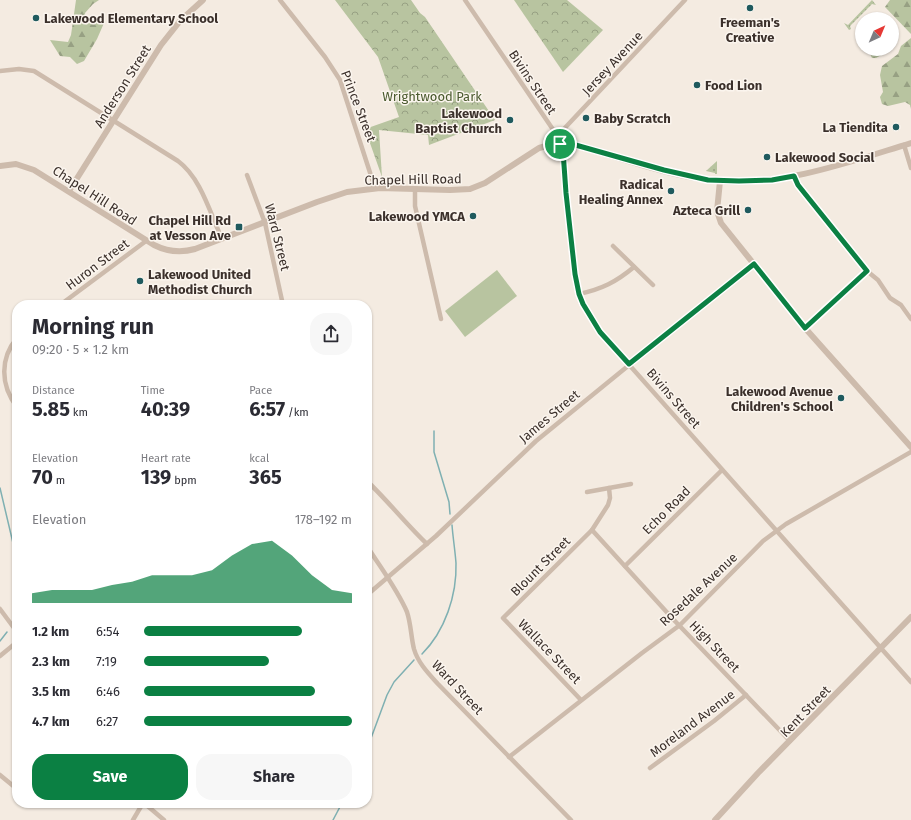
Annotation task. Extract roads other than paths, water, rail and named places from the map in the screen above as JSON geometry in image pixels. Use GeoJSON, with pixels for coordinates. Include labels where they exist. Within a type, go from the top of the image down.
{"type":"FeatureCollection","features":[{"type":"Feature","properties":{"kind":"street","name":"Anderson Street"},"geometry":{"type":"LineString","coordinates":[[69,191],[160,47],[184,16],[203,0]]}},
{"type":"Feature","properties":{"kind":"street","name":"Prince Street"},"geometry":{"type":"LineString","coordinates":[[280,0],[325,57],[340,80],[357,128],[375,188]]}},
{"type":"Feature","properties":{"kind":"street","name":"Bivins Street"},"geometry":{"type":"LineString","coordinates":[[465,0],[554,132],[563,151],[575,274],[579,294],[583,304],[600,332],[880,649],[911,682]]}},
{"type":"Feature","properties":{"kind":"street","name":"Jersey Avenue"},"geometry":{"type":"LineString","coordinates":[[560,144],[562,131],[685,0]]}},
{"type":"Feature","properties":{"kind":"street"},"geometry":{"type":"LineString","coordinates":[[0,71],[19,68],[34,71],[178,161],[188,169],[197,183],[222,239]]}},
{"type":"Feature","properties":{"kind":"street","name":"Chapel Hill Road"},"geometry":{"type":"LineString","coordinates":[[0,166],[16,164],[28,167],[69,191],[146,241],[165,250],[178,252],[196,249],[339,194],[375,188],[455,190],[475,188],[535,150],[549,145],[560,144],[582,147],[684,175],[720,181],[772,180],[794,176],[911,143]]}},
{"type":"Feature","properties":{"kind":"street"},"geometry":{"type":"LineString","coordinates":[[904,145],[911,168]]}},
{"type":"Feature","properties":{"kind":"street","name":"Ward Street"},"geometry":{"type":"LineString","coordinates":[[247,175],[264,223],[282,300]]}},
{"type":"Feature","properties":{"kind":"street"},"geometry":{"type":"LineString","coordinates":[[794,176],[798,185],[867,271],[878,280],[890,298],[902,305],[911,319]]}},
{"type":"Feature","properties":{"kind":"street"},"geometry":{"type":"LineString","coordinates":[[720,181],[717,211],[719,218],[727,231],[805,328],[911,447]]}},
{"type":"Feature","properties":{"kind":"street"},"geometry":{"type":"LineString","coordinates":[[415,189],[415,206],[441,319]]}},
{"type":"Feature","properties":{"kind":"street","name":"Huron Street"},"geometry":{"type":"LineString","coordinates":[[67,300],[146,241]]}},
{"type":"Feature","properties":{"kind":"street"},"geometry":{"type":"LineString","coordinates":[[612,246],[653,285]]}},
{"type":"Feature","properties":{"kind":"street","name":"James Street"},"geometry":{"type":"LineString","coordinates":[[372,591],[427,544],[520,455],[629,364],[754,264]]}},
{"type":"Feature","properties":{"kind":"street"},"geometry":{"type":"LineString","coordinates":[[579,294],[612,284],[634,267]]}},
{"type":"Feature","properties":{"kind":"street"},"geometry":{"type":"LineString","coordinates":[[805,328],[867,271]]}},
{"type":"Feature","properties":{"kind":"street"},"geometry":{"type":"LineString","coordinates":[[12,343],[9,346],[3,360],[2,374],[2,384],[12,400]]}},
{"type":"Feature","properties":{"kind":"street","name":"Rosedale Avenue"},"geometry":{"type":"LineString","coordinates":[[509,756],[680,626],[763,541],[776,531],[911,452]]}},
{"type":"Feature","properties":{"kind":"street","name":"Echo Road"},"geometry":{"type":"LineString","coordinates":[[625,566],[722,470]]}},
{"type":"Feature","properties":{"kind":"street"},"geometry":{"type":"LineString","coordinates":[[587,492],[632,484]]}},
{"type":"Feature","properties":{"kind":"street"},"geometry":{"type":"LineString","coordinates":[[372,486],[427,544]]}},
{"type":"Feature","properties":{"kind":"street","name":"Blount Street"},"geometry":{"type":"LineString","coordinates":[[503,618],[592,530],[608,505],[610,498],[609,488]]}},
{"type":"Feature","properties":{"kind":"street","name":"High Street"},"geometry":{"type":"LineString","coordinates":[[592,530],[680,626],[790,741]]}},
{"type":"Feature","properties":{"kind":"street","name":"Ward Street"},"geometry":{"type":"LineString","coordinates":[[372,554],[406,612],[414,649],[420,662],[438,684],[571,820]]}},
{"type":"Feature","properties":{"kind":"street"},"geometry":{"type":"LineString","coordinates":[[0,609],[12,625]]}},
{"type":"Feature","properties":{"kind":"street","name":"Kent Street"},"geometry":{"type":"LineString","coordinates":[[715,820],[758,773],[911,617]]}},
{"type":"Feature","properties":{"kind":"street","name":"Wallace Street"},"geometry":{"type":"LineString","coordinates":[[503,618],[581,700]]}},
{"type":"Feature","properties":{"kind":"street"},"geometry":{"type":"LineString","coordinates":[[0,656],[12,646]]}},
{"type":"Feature","properties":{"kind":"street","name":"Moreland Avenue"},"geometry":{"type":"LineString","coordinates":[[650,768],[714,721],[746,695]]}},
{"type":"Feature","properties":{"kind":"street"},"geometry":{"type":"LineString","coordinates":[[0,775],[12,786]]}},
{"type":"Feature","properties":{"kind":"street"},"geometry":{"type":"LineString","coordinates":[[133,820],[141,808]]}},
{"type":"Feature","properties":{"kind":"street"},"geometry":{"type":"LineString","coordinates":[[150,808],[164,820]]}},
{"type":"Feature","properties":{"kind":"waterway"},"geometry":{"type":"LineString","coordinates":[[434,431],[434,452],[449,502],[450,514]]}},
{"type":"Feature","properties":{"kind":"waterway"},"geometry":{"type":"LineString","coordinates":[[0,488],[12,539]]}},
{"type":"Feature","properties":{"kind":"waterway"},"geometry":{"type":"LineString","coordinates":[[422,654],[437,635],[452,600],[456,575],[452,525]]}},
{"type":"Feature","properties":{"kind":"waterway"},"geometry":{"type":"LineString","coordinates":[[0,641],[7,632]]}},
{"type":"Feature","properties":{"kind":"waterway"},"geometry":{"type":"LineString","coordinates":[[372,736],[387,695],[394,682],[414,660]]}},
{"type":"Feature","properties":{"kind":"waterway"},"geometry":{"type":"LineString","coordinates":[[333,820],[339,808]]}},
{"type":"Feature","properties":{"kind":"place","name":"Freeman's Creative"},"geometry":{"type":"Point","coordinates":[750,8]}},
{"type":"Feature","properties":{"kind":"place","name":"Lakewood Elementary School"},"geometry":{"type":"Point","coordinates":[36,18]}},
{"type":"Feature","properties":{"kind":"place","name":"Food Lion"},"geometry":{"type":"Point","coordinates":[697,85]}},
{"type":"Feature","properties":{"kind":"place","name":"Baby Scratch"},"geometry":{"type":"Point","coordinates":[586,118]}},
{"type":"Feature","properties":{"kind":"place","name":"Lakewood Baptist Church"},"geometry":{"type":"Point","coordinates":[510,120]}},
{"type":"Feature","properties":{"kind":"place","name":"La Tiendita"},"geometry":{"type":"Point","coordinates":[896,127]}},
{"type":"Feature","properties":{"kind":"place","name":"Lakewood Social"},"geometry":{"type":"Point","coordinates":[767,157]}},
{"type":"Feature","properties":{"kind":"place","name":"Radical Healing Annex"},"geometry":{"type":"Point","coordinates":[671,191]}},
{"type":"Feature","properties":{"kind":"place","name":"Azteca Grill"},"geometry":{"type":"Point","coordinates":[748,210]}},
{"type":"Feature","properties":{"kind":"place","name":"Lakewood YMCA"},"geometry":{"type":"Point","coordinates":[473,216]}},
{"type":"Feature","properties":{"kind":"place","name":"Chapel Hill Rd at Vesson Ave"},"geometry":{"type":"Point","coordinates":[239,227]}},
{"type":"Feature","properties":{"kind":"place","name":"Lakewood United Methodist Church"},"geometry":{"type":"Point","coordinates":[140,281]}},
{"type":"Feature","properties":{"kind":"place","name":"Lakewood Avenue Children's School"},"geometry":{"type":"Point","coordinates":[841,398]}},
{"type":"Feature","properties":{"kind":"park label","name":"Wrightwood Park"},"geometry":{"type":"Point","coordinates":[432,96]}}]}
